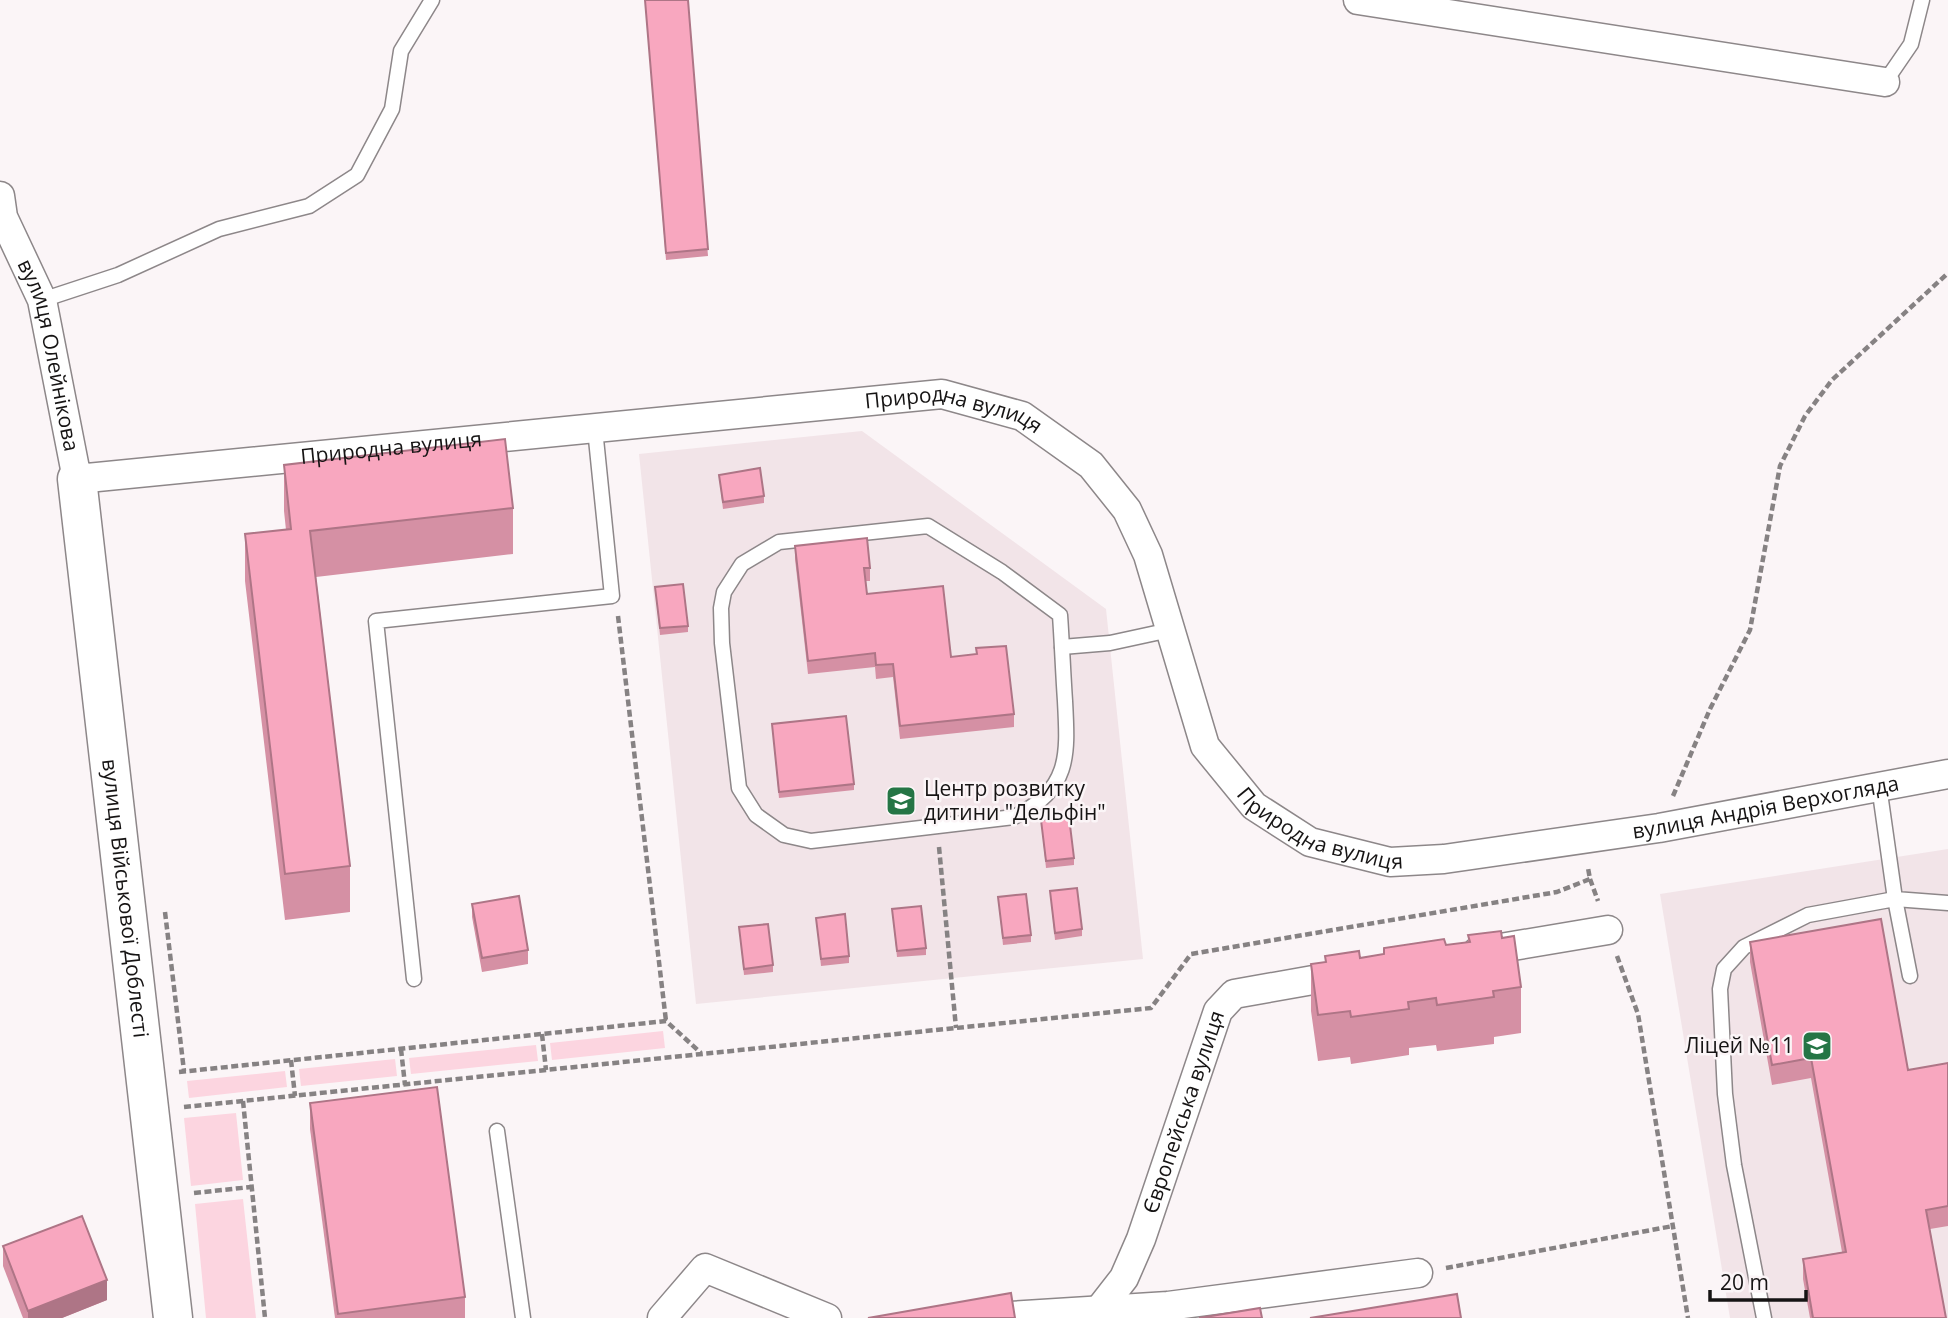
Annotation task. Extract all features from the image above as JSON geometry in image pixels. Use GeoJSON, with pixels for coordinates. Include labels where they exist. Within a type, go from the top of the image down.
{"type":"FeatureCollection","features":[{"type":"Feature","properties":{"kind":"street"},"geometry":{"type":"LineString","coordinates":[[1358,0],[1885,82]]}},
{"type":"Feature","properties":{"kind":"street","name":"вулиця Олейнікова"},"geometry":{"type":"LineString","coordinates":[[0,196],[3,217],[42,300],[77,479]]}},
{"type":"Feature","properties":{"kind":"street","name":"Природна вулиця"},"geometry":{"type":"LineString","coordinates":[[77,479],[942,394],[1022,416],[1091,465],[1127,510],[1148,555],[1205,746],[1254,806],[1310,842],[1390,862],[1444,859],[1583,840]]}},
{"type":"Feature","properties":{"kind":"street","name":"вулиця Військової Доблесті"},"geometry":{"type":"LineString","coordinates":[[77,479],[173,1318]]}},
{"type":"Feature","properties":{"kind":"street","name":"вулиця Андрія Верхогляда"},"geometry":{"type":"LineString","coordinates":[[1583,840],[1948,774]]}},
{"type":"Feature","properties":{"kind":"street"},"geometry":{"type":"LineString","coordinates":[[1448,957],[1608,930]]}},
{"type":"Feature","properties":{"kind":"street","name":"Європейська вулиця"},"geometry":{"type":"LineString","coordinates":[[1099,1310],[1124,1278],[1140,1239],[1219,1012],[1234,994],[1367,971]]}},
{"type":"Feature","properties":{"kind":"street"},"geometry":{"type":"LineString","coordinates":[[662,1318],[705,1268],[827,1318]]}},
{"type":"Feature","properties":{"kind":"street"},"geometry":{"type":"LineString","coordinates":[[977,1318],[1168,1306],[1418,1273]]}},
{"type":"Feature","properties":{"kind":"lane"},"geometry":{"type":"LineString","coordinates":[[42,300],[118,275],[219,229],[309,206],[357,175],[392,109],[401,51],[432,0]]}},
{"type":"Feature","properties":{"kind":"lane"},"geometry":{"type":"LineString","coordinates":[[1885,82],[1911,44],[1923,0]]}},
{"type":"Feature","properties":{"kind":"lane"},"geometry":{"type":"LineString","coordinates":[[414,979],[376,621],[612,596],[594,429]]}},
{"type":"Feature","properties":{"kind":"lane"},"geometry":{"type":"LineString","coordinates":[[928,526],[1002,572],[1060,615],[1068,749],[1059,778],[1035,806],[1014,817],[937,826],[811,841],[784,835],[756,815],[739,788],[722,642],[721,608],[731,577],[747,559],[779,542],[928,526]]}},
{"type":"Feature","properties":{"kind":"lane"},"geometry":{"type":"LineString","coordinates":[[1062,647],[1110,643],[1170,630]]}},
{"type":"Feature","properties":{"kind":"lane"},"geometry":{"type":"LineString","coordinates":[[1879,786],[1895,900],[1910,976]]}},
{"type":"Feature","properties":{"kind":"lane"},"geometry":{"type":"LineString","coordinates":[[1764,1318],[1734,1165],[1725,1094],[1720,989],[1724,969],[1744,947],[1808,915],[1895,900],[1948,903]]}},
{"type":"Feature","properties":{"kind":"lane"},"geometry":{"type":"LineString","coordinates":[[498,1130],[523,1318]]}},
{"type":"Feature","properties":{"kind":"path"},"geometry":{"type":"LineString","coordinates":[[1659,828],[1710,709],[1750,630],[1780,466],[1804,416],[1832,380],[1948,273]]}},
{"type":"Feature","properties":{"kind":"path"},"geometry":{"type":"LineString","coordinates":[[612,596],[618,616],[666,1021],[702,1054]]}},
{"type":"Feature","properties":{"kind":"path"},"geometry":{"type":"LineString","coordinates":[[937,826],[956,1028]]}},
{"type":"Feature","properties":{"kind":"path"},"geometry":{"type":"LineString","coordinates":[[1583,840],[1590,879],[1638,1014],[1688,1318]]}},
{"type":"Feature","properties":{"kind":"path"},"geometry":{"type":"LineString","coordinates":[[151,1111],[1151,1008],[1191,954],[1557,892],[1590,879]]}},
{"type":"Feature","properties":{"kind":"path"},"geometry":{"type":"LineString","coordinates":[[169,1073],[666,1021]]}},
{"type":"Feature","properties":{"kind":"path"},"geometry":{"type":"LineString","coordinates":[[542,1034],[546,1070]]}},
{"type":"Feature","properties":{"kind":"path"},"geometry":{"type":"LineString","coordinates":[[401,1049],[405,1085]]}},
{"type":"Feature","properties":{"kind":"path"},"geometry":{"type":"LineString","coordinates":[[291,1060],[295,1096]]}},
{"type":"Feature","properties":{"kind":"path"},"geometry":{"type":"LineString","coordinates":[[243,1101],[265,1318]]}},
{"type":"Feature","properties":{"kind":"path"},"geometry":{"type":"LineString","coordinates":[[182,1195],[251,1187]]}},
{"type":"Feature","properties":{"kind":"path"},"geometry":{"type":"LineString","coordinates":[[1418,1273],[1673,1226]]}},
{"type":"Feature","properties":{"kind":"shaded area","name":"Центр розвитку дитини \"Дельфін\""},"geometry":{"type":"Polygon","coordinates":[[[862,431],[1106,609],[1143,959],[696,1004],[639,454],[862,431]]]}},
{"type":"Feature","properties":{"kind":"shaded area","name":"Ліцей №11"},"geometry":{"type":"Polygon","coordinates":[[[1948,849],[1948,1318],[1730,1318],[1660,894],[1948,849]]]}},
{"type":"Feature","properties":{"kind":"shaded area"},"geometry":{"type":"Polygon","coordinates":[[[663,1031],[665,1048],[552,1060],[550,1043],[663,1031]]]}},
{"type":"Feature","properties":{"kind":"shaded area"},"geometry":{"type":"Polygon","coordinates":[[[536,1045],[538,1061],[411,1074],[409,1058],[536,1045]]]}},
{"type":"Feature","properties":{"kind":"shaded area"},"geometry":{"type":"Polygon","coordinates":[[[395,1059],[397,1076],[301,1086],[299,1069],[395,1059]]]}},
{"type":"Feature","properties":{"kind":"shaded area"},"geometry":{"type":"Polygon","coordinates":[[[285,1071],[287,1087],[189,1098],[187,1081],[285,1071]]]}},
{"type":"Feature","properties":{"kind":"shaded area"},"geometry":{"type":"Polygon","coordinates":[[[236,1113],[243,1180],[191,1186],[184,1118],[236,1113]]]}},
{"type":"Feature","properties":{"kind":"shaded area"},"geometry":{"type":"Polygon","coordinates":[[[243,1199],[256,1318],[206,1318],[195,1204],[243,1199]]]}},
{"type":"Feature","properties":{"kind":"building"},"geometry":{"type":"Polygon","coordinates":[[[645,0],[688,0],[708,249],[666,253],[645,0]]]}},
{"type":"Feature","properties":{"kind":"building"},"geometry":{"type":"Polygon","coordinates":[[[505,439],[513,508],[310,531],[350,866],[285,874],[245,534],[291,529],[284,465],[505,439]]]}},
{"type":"Feature","properties":{"kind":"building"},"geometry":{"type":"Polygon","coordinates":[[[760,468],[764,496],[723,502],[719,475],[760,468]]]}},
{"type":"Feature","properties":{"kind":"building"},"geometry":{"type":"Polygon","coordinates":[[[867,538],[870,568],[864,568],[867,594],[943,586],[951,657],[977,654],[976,648],[1006,646],[1014,714],[900,726],[893,664],[876,665],[875,653],[808,661],[795,546],[867,538]]]}},
{"type":"Feature","properties":{"kind":"building"},"geometry":{"type":"Polygon","coordinates":[[[683,584],[688,626],[660,628],[655,587],[683,584]]]}},
{"type":"Feature","properties":{"kind":"building"},"geometry":{"type":"Polygon","coordinates":[[[846,716],[854,784],[779,792],[772,724],[846,716]]]}},
{"type":"Feature","properties":{"kind":"building"},"geometry":{"type":"Polygon","coordinates":[[[1069,817],[1074,858],[1046,861],[1041,820],[1069,817]]]}},
{"type":"Feature","properties":{"kind":"building"},"geometry":{"type":"Polygon","coordinates":[[[1077,888],[1082,929],[1055,933],[1050,891],[1077,888]]]}},
{"type":"Feature","properties":{"kind":"building"},"geometry":{"type":"Polygon","coordinates":[[[1026,894],[1031,935],[1003,938],[998,897],[1026,894]]]}},
{"type":"Feature","properties":{"kind":"building"},"geometry":{"type":"Polygon","coordinates":[[[519,896],[528,950],[482,958],[472,904],[519,896]]]}},
{"type":"Feature","properties":{"kind":"building"},"geometry":{"type":"Polygon","coordinates":[[[921,906],[926,948],[897,951],[892,909],[921,906]]]}},
{"type":"Feature","properties":{"kind":"building"},"geometry":{"type":"Polygon","coordinates":[[[845,914],[849,956],[821,959],[816,918],[845,914]]]}},
{"type":"Feature","properties":{"kind":"building","name":"Ліцей №11"},"geometry":{"type":"Polygon","coordinates":[[[1881,919],[1908,1070],[1948,1063],[1948,1206],[1926,1210],[1946,1318],[1813,1318],[1803,1259],[1846,1252],[1811,1058],[1772,1065],[1750,942],[1881,919]]]}},
{"type":"Feature","properties":{"kind":"building"},"geometry":{"type":"Polygon","coordinates":[[[768,924],[773,965],[744,969],[739,927],[768,924]]]}},
{"type":"Feature","properties":{"kind":"building"},"geometry":{"type":"Polygon","coordinates":[[[1501,931],[1502,938],[1514,936],[1521,987],[1493,991],[1494,997],[1437,1005],[1436,998],[1408,1002],[1409,1009],[1351,1017],[1350,1011],[1318,1015],[1311,964],[1326,962],[1325,956],[1359,951],[1360,958],[1384,954],[1384,948],[1444,939],[1446,945],[1470,942],[1468,935],[1501,931]]]}},
{"type":"Feature","properties":{"kind":"building"},"geometry":{"type":"Polygon","coordinates":[[[437,1087],[465,1297],[338,1314],[310,1103],[437,1087]]]}},
{"type":"Feature","properties":{"kind":"building"},"geometry":{"type":"Polygon","coordinates":[[[82,1216],[107,1280],[28,1311],[3,1246],[82,1216]]]}},
{"type":"Feature","properties":{"kind":"building"},"geometry":{"type":"Polygon","coordinates":[[[1011,1293],[1015,1318],[868,1318],[1011,1293]]]}},
{"type":"Feature","properties":{"kind":"building"},"geometry":{"type":"Polygon","coordinates":[[[1457,1294],[1461,1318],[1310,1318],[1457,1294]]]}},
{"type":"Feature","properties":{"kind":"building"},"geometry":{"type":"Polygon","coordinates":[[[1260,1308],[1262,1318],[1199,1318],[1260,1308]]]}},
{"type":"Feature","properties":{"kind":"place","name":"Центр розвитку дитини \"Дельфін\""},"geometry":{"type":"Point","coordinates":[901,801]}},
{"type":"Feature","properties":{"kind":"place","name":"Ліцей №11"},"geometry":{"type":"Point","coordinates":[1817,1046]}}]}
